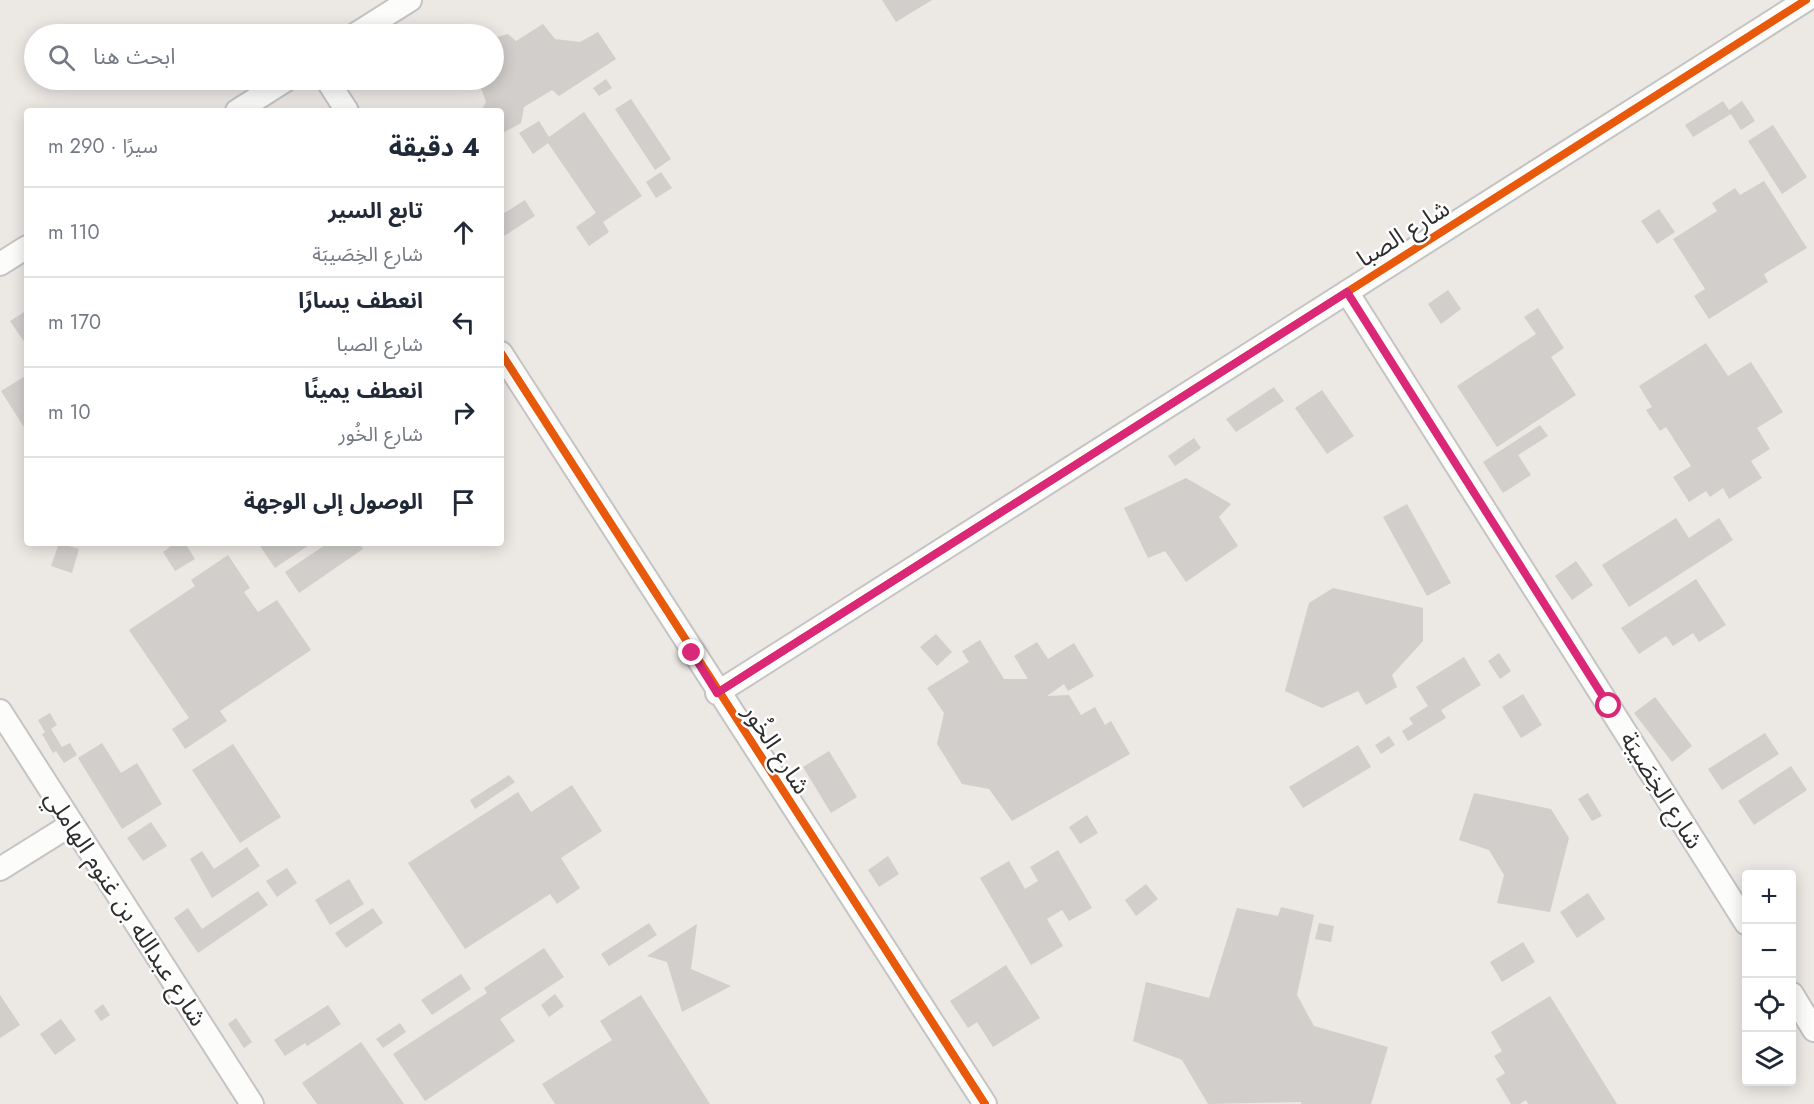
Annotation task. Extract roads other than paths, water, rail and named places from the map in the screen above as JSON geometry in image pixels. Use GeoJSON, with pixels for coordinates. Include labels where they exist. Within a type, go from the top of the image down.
{"type":"FeatureCollection","features":[{"type":"Feature","properties":{"kind":"street"},"geometry":{"type":"LineString","coordinates":[[372,24],[410,0]]}},
{"type":"Feature","properties":{"kind":"street","name":"شارع الصبا"},"geometry":{"type":"LineString","coordinates":[[717,693],[1806,0]]}},
{"type":"Feature","properties":{"kind":"street"},"geometry":{"type":"LineString","coordinates":[[242,108],[270,90]]}},
{"type":"Feature","properties":{"kind":"street"},"geometry":{"type":"LineString","coordinates":[[333,90],[345,108]]}},
{"type":"Feature","properties":{"kind":"street"},"geometry":{"type":"LineString","coordinates":[[0,264],[24,249]]}},
{"type":"Feature","properties":{"kind":"street","name":"شارع الخِصَيبَة"},"geometry":{"type":"LineString","coordinates":[[1347,292],[1742,917]]}},
{"type":"Feature","properties":{"kind":"street","name":"شارع الخُور"},"geometry":{"type":"LineString","coordinates":[[504,358],[717,693],[985,1104]]}},
{"type":"Feature","properties":{"kind":"street","name":"شارع عبدالله بن غنوم الهاملي"},"geometry":{"type":"LineString","coordinates":[[0,711],[252,1104]]}},
{"type":"Feature","properties":{"kind":"street"},"geometry":{"type":"LineString","coordinates":[[0,869],[72,824]]}},
{"type":"Feature","properties":{"kind":"street"},"geometry":{"type":"LineString","coordinates":[[1796,1002],[1814,1030]]}}]}
